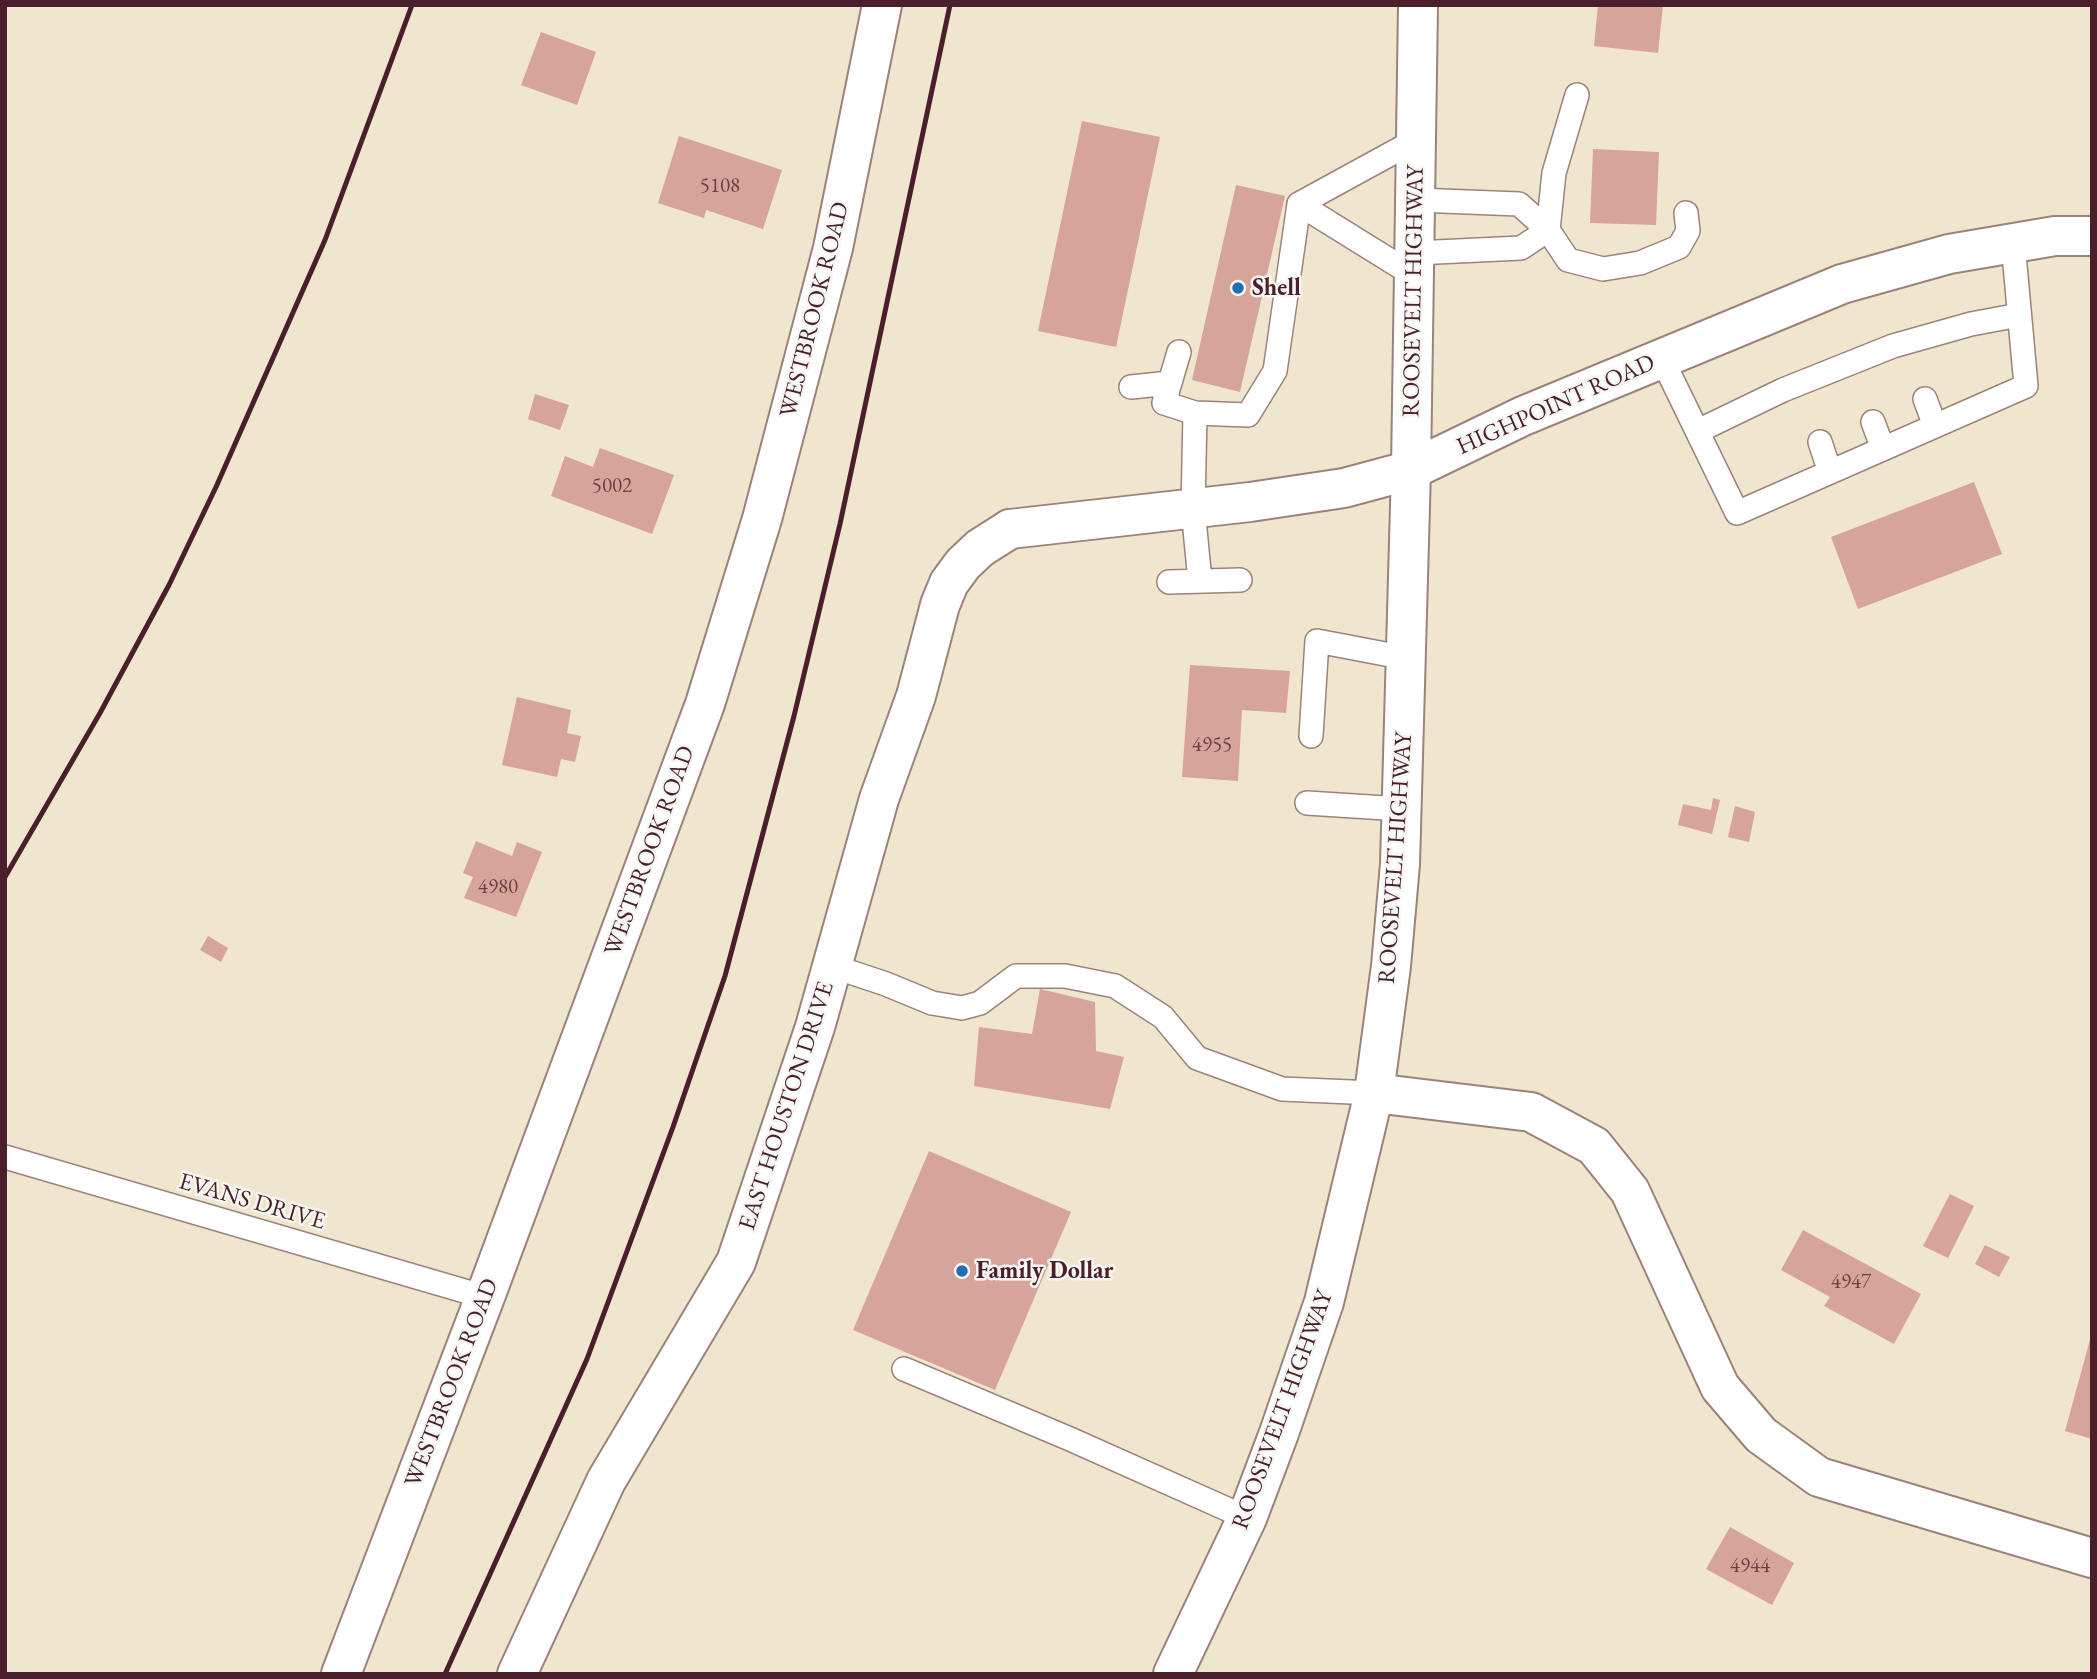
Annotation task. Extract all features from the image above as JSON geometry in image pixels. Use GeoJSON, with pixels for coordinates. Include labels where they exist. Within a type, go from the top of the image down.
{"type":"FeatureCollection","features":[{"type":"Feature","properties":{"kind":"street","name":"WESTBROOK ROAD"},"geometry":{"type":"LineString","coordinates":[[341,1674],[485,1297],[705,704],[762,519],[833,247],[882,5]]}},
{"type":"Feature","properties":{"kind":"street","name":"ROOSEVELT HIGHWAY"},"geometry":{"type":"LineString","coordinates":[[1172,1674],[1247,1518],[1279,1433],[1324,1302],[1374,1093],[1391,966],[1399,864],[1411,470],[1418,5]]}},
{"type":"Feature","properties":{"kind":"street","name":"HIGHPOINT ROAD"},"geometry":{"type":"LineString","coordinates":[[1010,529],[1193,509],[1344,488],[1411,470],[1523,416],[1842,285],[1949,254],[2055,236],[2092,236]]}},
{"type":"Feature","properties":{"kind":"street","name":"EAST HOUSTON DRIVE"},"geometry":{"type":"LineString","coordinates":[[517,1674],[606,1481],[736,1262],[815,1027],[879,799],[916,696],[940,605],[963,564],[980,548],[1010,529]]}},
{"type":"Feature","properties":{"kind":"street"},"geometry":{"type":"LineString","coordinates":[[1374,1093],[1531,1112],[1594,1146],[1630,1191],[1720,1387],[1761,1435],[1819,1477],[2092,1558]]}},
{"type":"Feature","properties":{"kind":"lane"},"geometry":{"type":"LineString","coordinates":[[1548,230],[1554,173],[1577,94]]}},
{"type":"Feature","properties":{"kind":"lane"},"geometry":{"type":"LineString","coordinates":[[1299,204],[1416,140]]}},
{"type":"Feature","properties":{"kind":"lane"},"geometry":{"type":"LineString","coordinates":[[1416,200],[1519,204],[1548,230],[1568,260],[1603,269],[1640,263],[1679,247],[1688,231],[1686,213]]}},
{"type":"Feature","properties":{"kind":"lane"},"geometry":{"type":"LineString","coordinates":[[1299,204],[1415,265],[1521,248],[1548,230]]}},
{"type":"Feature","properties":{"kind":"lane"},"geometry":{"type":"LineString","coordinates":[[1179,352],[1164,403],[1195,413],[1248,415],[1275,371],[1299,204]]}},
{"type":"Feature","properties":{"kind":"lane"},"geometry":{"type":"LineString","coordinates":[[1662,359],[1737,513],[2026,386],[2013,243]]}},
{"type":"Feature","properties":{"kind":"lane"},"geometry":{"type":"LineString","coordinates":[[1698,431],[1971,324],[2019,315]]}},
{"type":"Feature","properties":{"kind":"lane"},"geometry":{"type":"LineString","coordinates":[[1131,387],[1170,383]]}},
{"type":"Feature","properties":{"kind":"lane"},"geometry":{"type":"LineString","coordinates":[[1925,399],[1935,426]]}},
{"type":"Feature","properties":{"kind":"lane"},"geometry":{"type":"LineString","coordinates":[[1195,413],[1193,509],[1200,580]]}},
{"type":"Feature","properties":{"kind":"lane"},"geometry":{"type":"LineString","coordinates":[[1873,422],[1883,449]]}},
{"type":"Feature","properties":{"kind":"lane"},"geometry":{"type":"LineString","coordinates":[[1820,443],[1830,472]]}},
{"type":"Feature","properties":{"kind":"lane"},"geometry":{"type":"LineString","coordinates":[[1169,582],[1240,580]]}},
{"type":"Feature","properties":{"kind":"lane"},"geometry":{"type":"LineString","coordinates":[[1311,736],[1317,641],[1406,658]]}},
{"type":"Feature","properties":{"kind":"lane"},"geometry":{"type":"LineString","coordinates":[[1307,803],[1401,809]]}},
{"type":"Feature","properties":{"kind":"lane"},"geometry":{"type":"LineString","coordinates":[[832,966],[932,1003],[962,1008],[980,1003],[1016,976],[1065,976],[1115,986],[1163,1017],[1197,1058],[1282,1089],[1374,1093]]}},
{"type":"Feature","properties":{"kind":"lane","name":"EVANS DRIVE"},"geometry":{"type":"LineString","coordinates":[[5,1157],[485,1297]]}},
{"type":"Feature","properties":{"kind":"lane"},"geometry":{"type":"LineString","coordinates":[[904,1369],[1247,1518]]}},
{"type":"Feature","properties":{"kind":"building"},"geometry":{"type":"Polygon","coordinates":[[[1598,5],[1663,5],[1658,53],[1594,46],[1598,5]]]}},
{"type":"Feature","properties":{"kind":"building"},"geometry":{"type":"Polygon","coordinates":[[[541,32],[596,52],[577,105],[521,85],[541,32]]]}},
{"type":"Feature","properties":{"kind":"building"},"geometry":{"type":"Polygon","coordinates":[[[1082,121],[1160,137],[1116,347],[1038,331],[1082,121]]]}},
{"type":"Feature","properties":{"kind":"building"},"geometry":{"type":"Polygon","coordinates":[[[679,136],[782,170],[763,229],[706,210],[704,218],[658,203],[679,136]]]}},
{"type":"Feature","properties":{"kind":"building"},"geometry":{"type":"Polygon","coordinates":[[[1593,149],[1659,152],[1656,225],[1590,223],[1593,149]]]}},
{"type":"Feature","properties":{"kind":"building","name":"Shell"},"geometry":{"type":"Polygon","coordinates":[[[1236,185],[1285,196],[1240,392],[1192,380],[1236,185]]]}},
{"type":"Feature","properties":{"kind":"building"},"geometry":{"type":"Polygon","coordinates":[[[535,394],[569,405],[560,430],[528,419],[535,394]]]}},
{"type":"Feature","properties":{"kind":"building"},"geometry":{"type":"Polygon","coordinates":[[[600,448],[674,475],[652,534],[551,496],[565,456],[593,467],[600,448]]]}},
{"type":"Feature","properties":{"kind":"building"},"geometry":{"type":"Polygon","coordinates":[[[1974,482],[2002,554],[1858,609],[1831,537],[1974,482]]]}},
{"type":"Feature","properties":{"kind":"building"},"geometry":{"type":"Polygon","coordinates":[[[1190,665],[1290,671],[1286,713],[1242,710],[1238,781],[1182,777],[1190,665]]]}},
{"type":"Feature","properties":{"kind":"building"},"geometry":{"type":"Polygon","coordinates":[[[517,697],[571,710],[567,733],[581,736],[575,762],[561,759],[557,777],[502,765],[517,697]]]}},
{"type":"Feature","properties":{"kind":"building"},"geometry":{"type":"Polygon","coordinates":[[[1713,798],[1720,800],[1712,834],[1678,825],[1683,804],[1711,810],[1713,798]]]}},
{"type":"Feature","properties":{"kind":"building"},"geometry":{"type":"Polygon","coordinates":[[[1735,806],[1755,812],[1749,842],[1728,837],[1735,806]]]}},
{"type":"Feature","properties":{"kind":"building"},"geometry":{"type":"Polygon","coordinates":[[[476,841],[512,856],[517,842],[542,852],[516,917],[464,898],[473,877],[463,873],[476,841]]]}},
{"type":"Feature","properties":{"kind":"building"},"geometry":{"type":"Polygon","coordinates":[[[208,936],[228,948],[221,962],[200,950],[208,936]]]}},
{"type":"Feature","properties":{"kind":"building"},"geometry":{"type":"Polygon","coordinates":[[[1040,989],[1095,1002],[1096,1051],[1124,1057],[1110,1109],[974,1086],[979,1027],[1032,1034],[1040,989]]]}},
{"type":"Feature","properties":{"kind":"building","name":"Family Dollar"},"geometry":{"type":"Polygon","coordinates":[[[929,1151],[1071,1212],[995,1390],[853,1330],[929,1151]]]}},
{"type":"Feature","properties":{"kind":"building"},"geometry":{"type":"Polygon","coordinates":[[[1950,1194],[1974,1206],[1948,1258],[1923,1246],[1950,1194]]]}},
{"type":"Feature","properties":{"kind":"building"},"geometry":{"type":"Polygon","coordinates":[[[1803,1230],[1921,1294],[1894,1344],[1824,1306],[1830,1297],[1781,1270],[1803,1230]]]}},
{"type":"Feature","properties":{"kind":"building"},"geometry":{"type":"Polygon","coordinates":[[[1985,1245],[2010,1257],[1999,1277],[1975,1264],[1985,1245]]]}},
{"type":"Feature","properties":{"kind":"building"},"geometry":{"type":"Polygon","coordinates":[[[2092,1336],[2092,1439],[2065,1431],[2092,1336]]]}},
{"type":"Feature","properties":{"kind":"building"},"geometry":{"type":"Polygon","coordinates":[[[1730,1527],[1794,1563],[1772,1605],[1706,1569],[1730,1527]]]}},
{"type":"Feature","properties":{"kind":"railway"},"geometry":{"type":"LineString","coordinates":[[5,877],[100,713],[169,585],[216,487],[325,240],[412,5]]}},
{"type":"Feature","properties":{"kind":"railway"},"geometry":{"type":"LineString","coordinates":[[445,1674],[587,1359],[673,1127],[725,976],[794,716],[840,524],[950,5]]}},
{"type":"Feature","properties":{"kind":"place","name":"Shell"},"geometry":{"type":"Point","coordinates":[1238,288]}},
{"type":"Feature","properties":{"kind":"place","name":"Family Dollar"},"geometry":{"type":"Point","coordinates":[962,1271]}}]}
